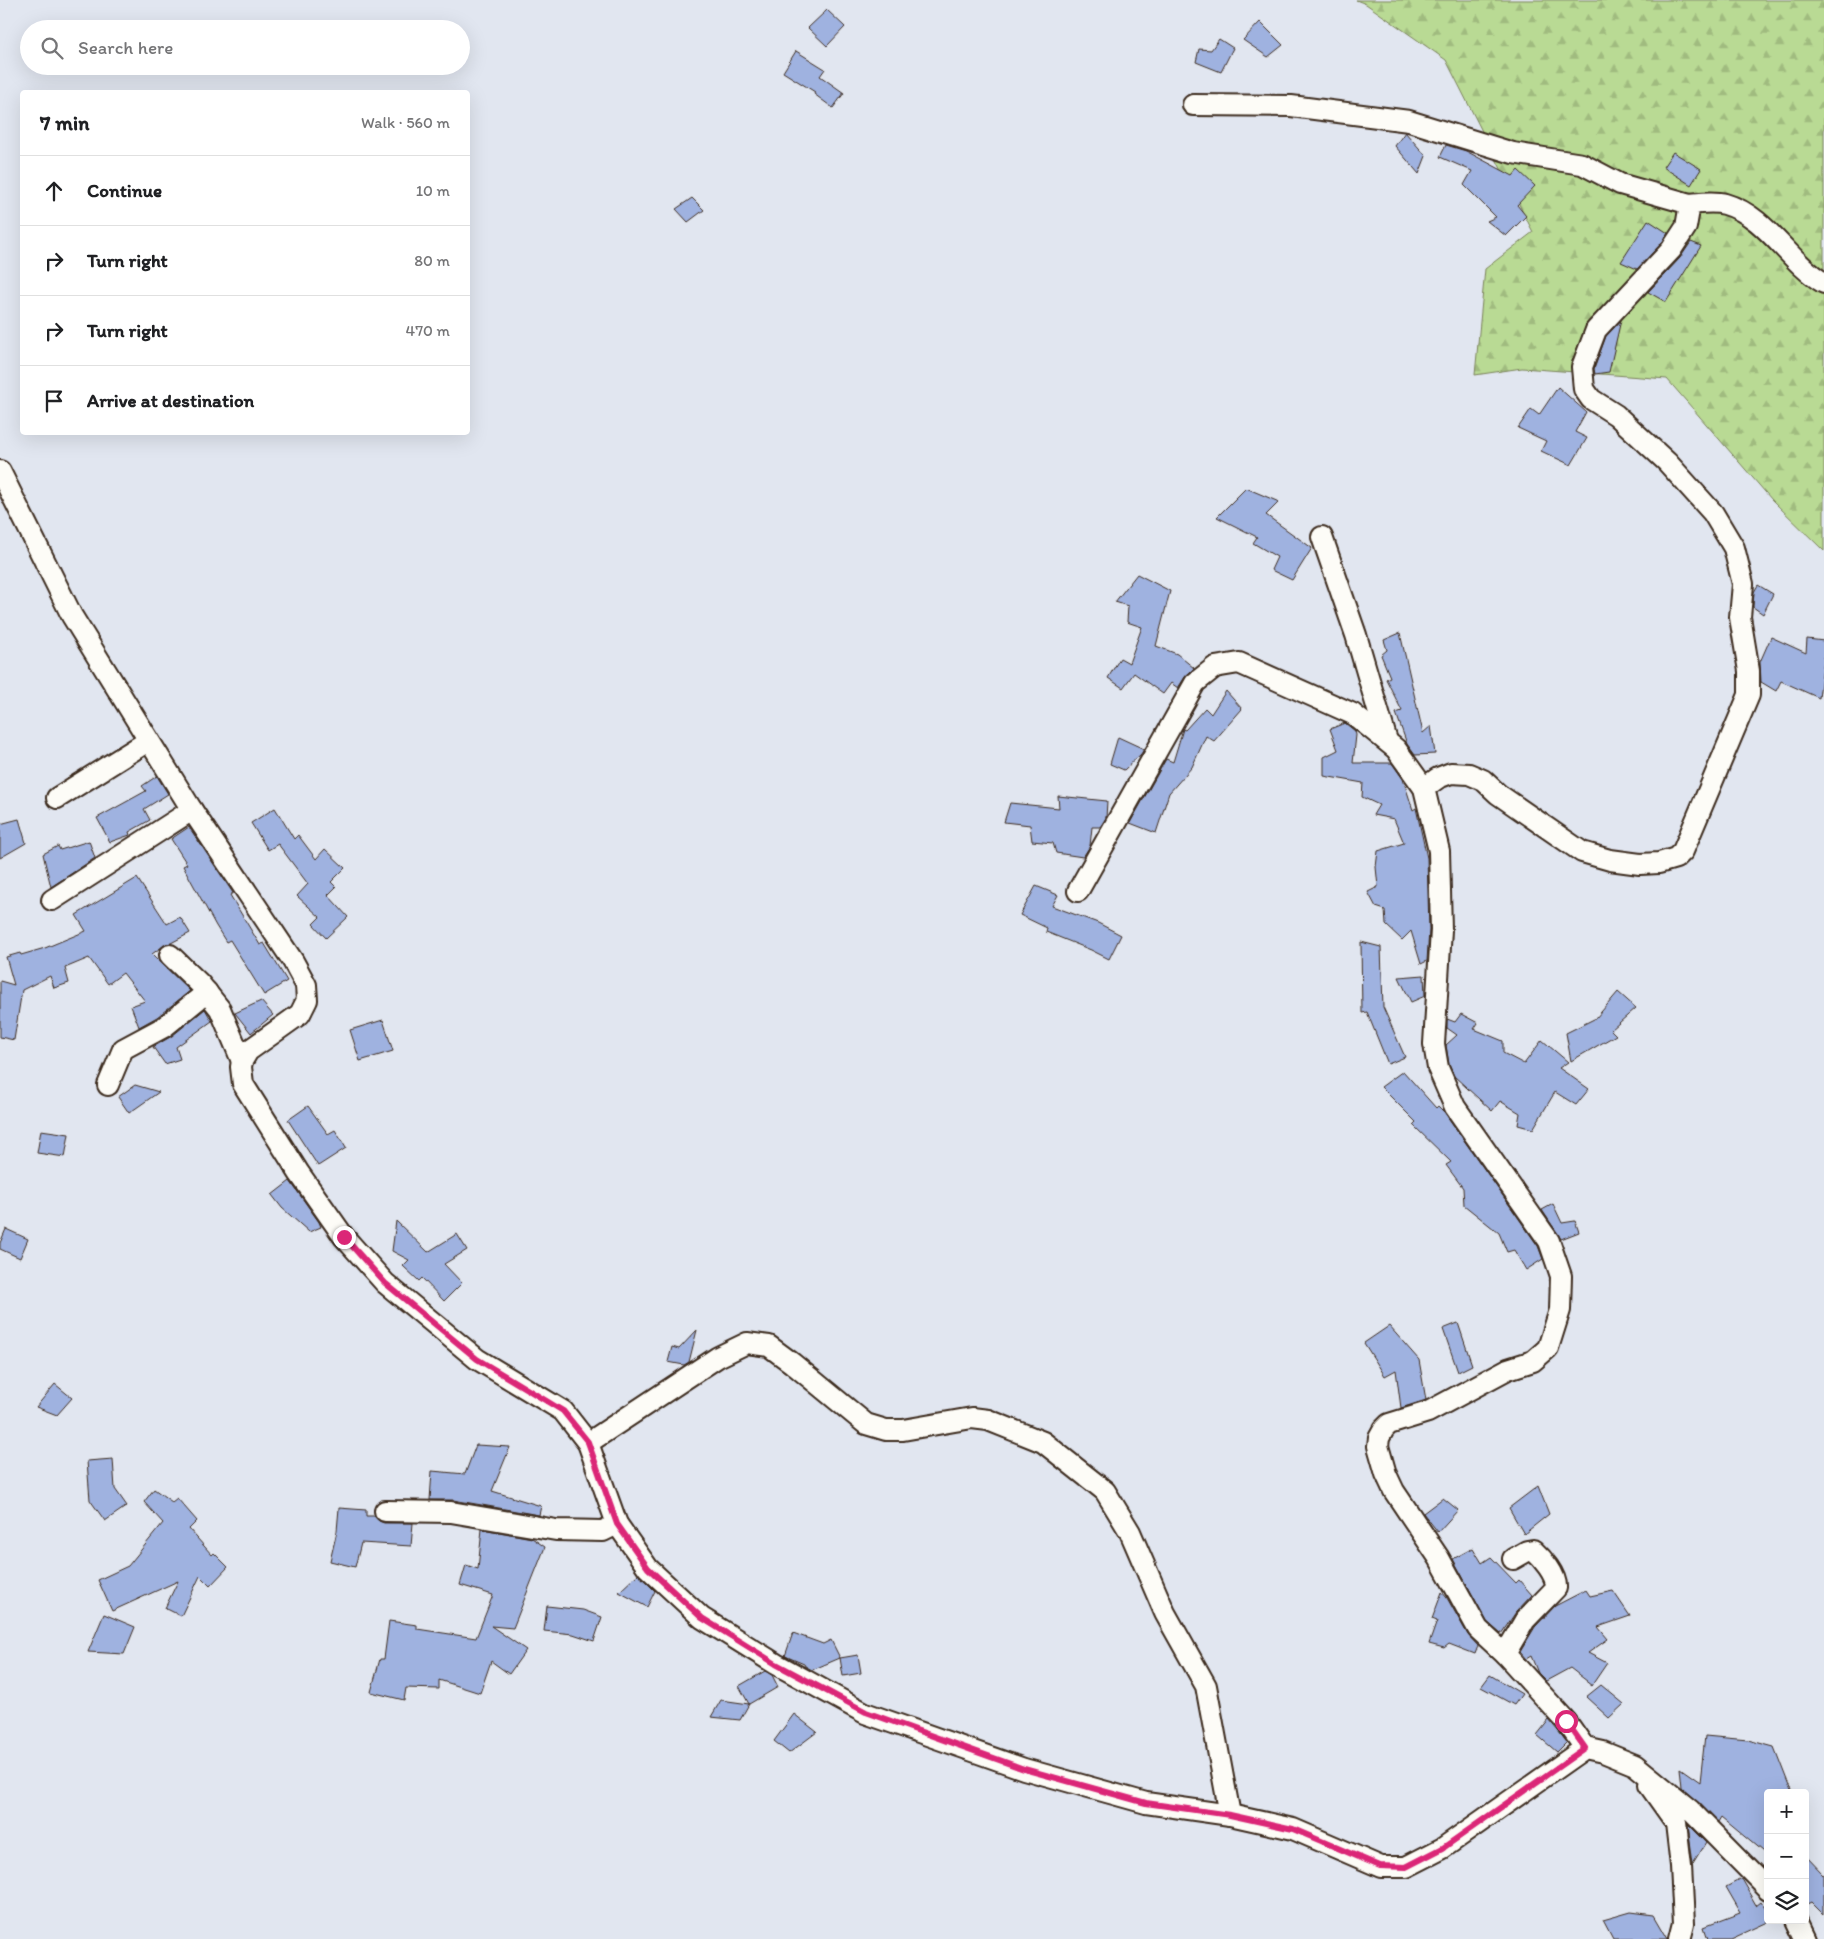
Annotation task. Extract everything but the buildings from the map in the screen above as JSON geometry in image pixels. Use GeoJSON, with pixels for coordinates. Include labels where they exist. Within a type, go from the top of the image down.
{"type":"FeatureCollection","features":[{"type":"Feature","properties":{"kind":"street"},"geometry":{"type":"LineString","coordinates":[[1193,105],[1291,106],[1409,121],[1513,153],[1582,164],[1620,184],[1690,204],[1724,203],[1752,216],[1811,276],[1824,283]]}},
{"type":"Feature","properties":{"kind":"street"},"geometry":{"type":"LineString","coordinates":[[1424,788],[1438,778],[1451,773],[1469,774],[1483,780],[1498,794],[1582,852],[1610,860],[1640,864],[1659,863],[1676,858],[1683,851],[1749,695],[1749,672],[1740,617],[1743,584],[1734,548],[1713,513],[1667,462],[1616,415],[1591,399],[1584,388],[1582,367],[1596,330],[1671,250],[1686,227],[1690,204]]}},
{"type":"Feature","properties":{"kind":"street"},"geometry":{"type":"LineString","coordinates":[[0,471],[72,616],[148,741],[293,962],[306,985],[307,1000],[300,1014],[248,1051],[242,1061]]}},
{"type":"Feature","properties":{"kind":"street"},"geometry":{"type":"LineString","coordinates":[[1322,537],[1356,635],[1387,741]]}},
{"type":"Feature","properties":{"kind":"street"},"geometry":{"type":"LineString","coordinates":[[1078,891],[1196,683],[1215,667],[1239,663],[1352,714],[1396,749],[1424,788],[1438,851],[1441,930],[1434,1044],[1438,1068],[1455,1107],[1549,1241],[1561,1276],[1560,1310],[1548,1348],[1533,1361],[1508,1369],[1428,1412],[1390,1424],[1384,1429],[1379,1438],[1378,1446],[1386,1474],[1394,1491],[1439,1558],[1478,1629],[1505,1654],[1566,1721],[1585,1748],[1603,1752],[1635,1765],[1690,1810],[1764,1885]]}},
{"type":"Feature","properties":{"kind":"street"},"geometry":{"type":"LineString","coordinates":[[57,798],[148,741]]}},
{"type":"Feature","properties":{"kind":"street"},"geometry":{"type":"LineString","coordinates":[[52,900],[192,810]]}},
{"type":"Feature","properties":{"kind":"street"},"geometry":{"type":"LineString","coordinates":[[170,955],[207,992],[220,1009],[242,1061],[244,1084],[299,1173],[344,1237],[385,1283],[477,1359],[563,1411],[588,1442],[617,1524],[648,1568],[702,1618],[776,1664],[866,1712],[1024,1769],[1146,1803],[1230,1815],[1293,1829],[1380,1866],[1406,1867],[1443,1848],[1585,1748]]}},
{"type":"Feature","properties":{"kind":"street"},"geometry":{"type":"LineString","coordinates":[[108,1085],[123,1049],[164,1027],[207,992]]}},
{"type":"Feature","properties":{"kind":"street"},"geometry":{"type":"LineString","coordinates":[[588,1442],[718,1357],[747,1343],[769,1346],[866,1424],[886,1430],[903,1430],[972,1418],[988,1420],[1043,1442],[1105,1491],[1130,1532],[1165,1613],[1206,1686],[1230,1815]]}},
{"type":"Feature","properties":{"kind":"street"},"geometry":{"type":"LineString","coordinates":[[385,1511],[450,1512],[556,1530],[603,1531],[617,1524]]}},
{"type":"Feature","properties":{"kind":"street"},"geometry":{"type":"LineString","coordinates":[[1505,1654],[1525,1620],[1556,1588],[1557,1584],[1533,1550],[1527,1551],[1513,1560]]}},
{"type":"Feature","properties":{"kind":"street"},"geometry":{"type":"LineString","coordinates":[[1635,1765],[1676,1823],[1681,1866],[1684,1923],[1680,1939]]}},
{"type":"Feature","properties":{"kind":"street"},"geometry":{"type":"LineString","coordinates":[[1798,1924],[1805,1939]]}},
{"type":"Feature","properties":{"kind":"green space"},"geometry":{"type":"Polygon","coordinates":[[[1356,0],[1824,0],[1824,551],[1772,500],[1667,379],[1522,368],[1475,375],[1485,269],[1533,232],[1446,60],[1366,4],[1356,0]]]}},
{"type":"Feature","properties":{"kind":"route"},"geometry":{"type":"LineString","coordinates":[[344,1237],[385,1283],[477,1359],[563,1411],[588,1442],[617,1524],[648,1568],[702,1618],[776,1664],[866,1712],[1024,1769],[1146,1803],[1230,1815],[1293,1829],[1380,1866],[1406,1867],[1443,1848],[1585,1748],[1566,1721]]}}]}
